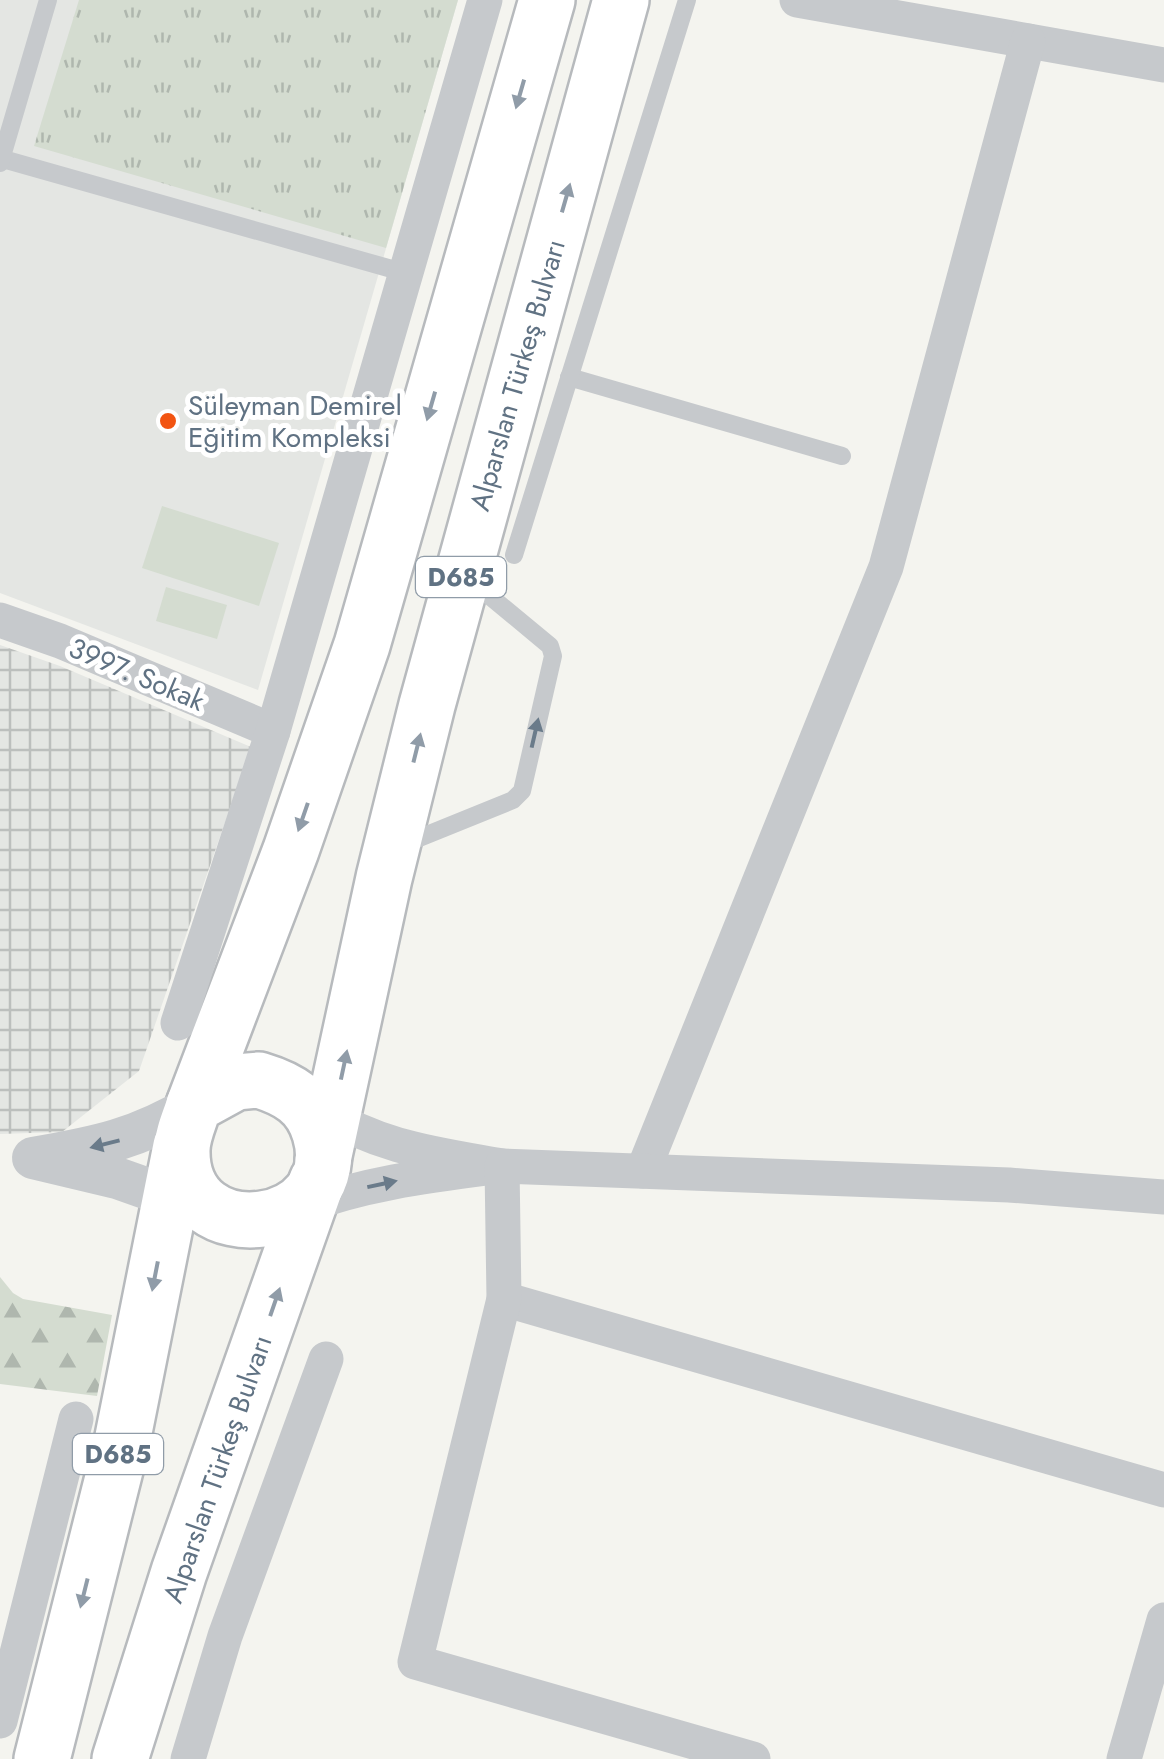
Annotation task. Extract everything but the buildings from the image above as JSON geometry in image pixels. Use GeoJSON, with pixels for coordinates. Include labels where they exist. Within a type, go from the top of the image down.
{"type":"FeatureCollection","features":[{"type":"Feature","properties":{"kind":"highway","name":"D685"},"geometry":{"type":"LineString","coordinates":[[42,1759],[122,1442],[182,1149],[292,850],[362,645],[547,0]]}},
{"type":"Feature","properties":{"kind":"highway","name":"Alparslan Türkeş Bulvarı"},"geometry":{"type":"LineString","coordinates":[[120,1759],[312,1162],[462,573],[622,0]]}},
{"type":"Feature","properties":{"kind":"highway"},"geometry":{"type":"LineString","coordinates":[[248,1081],[281,1086],[312,1162],[268,1221],[246,1222],[225,1217],[207,1206],[192,1189],[182,1149],[215,1090],[248,1081]]}},
{"type":"Feature","properties":{"kind":"street"},"geometry":{"type":"LineString","coordinates":[[178,1023],[273,731],[484,0]]}},
{"type":"Feature","properties":{"kind":"street"},"geometry":{"type":"LineString","coordinates":[[797,0],[1164,65]]}},
{"type":"Feature","properties":{"kind":"street"},"geometry":{"type":"LineString","coordinates":[[644,1171],[886,567],[1028,41]]}},
{"type":"Feature","properties":{"kind":"street","name":"3997. Sokak"},"geometry":{"type":"LineString","coordinates":[[0,620],[60,641],[273,731]]}},
{"type":"Feature","properties":{"kind":"street"},"geometry":{"type":"LineString","coordinates":[[16,1159],[132,1137],[182,1149]]}},
{"type":"Feature","properties":{"kind":"street"},"geometry":{"type":"LineString","coordinates":[[312,1162],[382,1142],[502,1166],[1008,1185],[1164,1197]]}},
{"type":"Feature","properties":{"kind":"street"},"geometry":{"type":"LineString","coordinates":[[16,1159],[182,1149]]}},
{"type":"Feature","properties":{"kind":"street"},"geometry":{"type":"LineString","coordinates":[[312,1162],[400,1180],[502,1166]]}},
{"type":"Feature","properties":{"kind":"street"},"geometry":{"type":"LineString","coordinates":[[502,1166],[504,1299],[415,1662],[752,1759]]}},
{"type":"Feature","properties":{"kind":"street"},"geometry":{"type":"LineString","coordinates":[[504,1299],[1164,1490]]}},
{"type":"Feature","properties":{"kind":"street"},"geometry":{"type":"LineString","coordinates":[[188,1759],[225,1636],[326,1359]]}},
{"type":"Feature","properties":{"kind":"street"},"geometry":{"type":"LineString","coordinates":[[0,1721],[76,1419]]}},
{"type":"Feature","properties":{"kind":"street"},"geometry":{"type":"LineString","coordinates":[[1124,1759],[1164,1620]]}},
{"type":"Feature","properties":{"kind":"lane"},"geometry":{"type":"LineString","coordinates":[[48,0],[2,161],[406,274]]}},
{"type":"Feature","properties":{"kind":"lane"},"geometry":{"type":"LineString","coordinates":[[514,555],[686,0]]}},
{"type":"Feature","properties":{"kind":"lane"},"geometry":{"type":"LineString","coordinates":[[569,377],[842,456]]}},
{"type":"Feature","properties":{"kind":"lane"},"geometry":{"type":"LineString","coordinates":[[392,848],[513,800],[522,791],[553,656],[550,646],[462,573]]}},
{"type":"Feature","properties":{"kind":"shaded area","name":"Süleyman Demirel Eğitim Kompleksi"},"geometry":{"type":"Polygon","coordinates":[[[0,0],[458,0],[258,690],[0,593],[0,0]]]}},
{"type":"Feature","properties":{"kind":"shaded area"},"geometry":{"type":"Polygon","coordinates":[[[0,645],[60,666],[251,747],[139,1071],[62,1132],[0,1134],[0,645]]]}},
{"type":"Feature","properties":{"kind":"green space"},"geometry":{"type":"Polygon","coordinates":[[[79,0],[458,0],[386,248],[34,146],[79,0]]]}},
{"type":"Feature","properties":{"kind":"green space"},"geometry":{"type":"Polygon","coordinates":[[[162,506],[279,543],[259,606],[142,568],[162,506]]]}},
{"type":"Feature","properties":{"kind":"green space"},"geometry":{"type":"Polygon","coordinates":[[[166,587],[227,605],[217,639],[156,621],[166,587]]]}},
{"type":"Feature","properties":{"kind":"green space"},"geometry":{"type":"Polygon","coordinates":[[[0,1277],[23,1299],[112,1315],[97,1396],[0,1384],[0,1277]]]}},
{"type":"Feature","properties":{"kind":"place","name":"Süleyman Demirel Eğitim Kompleksi"},"geometry":{"type":"Point","coordinates":[168,421]}}]}
